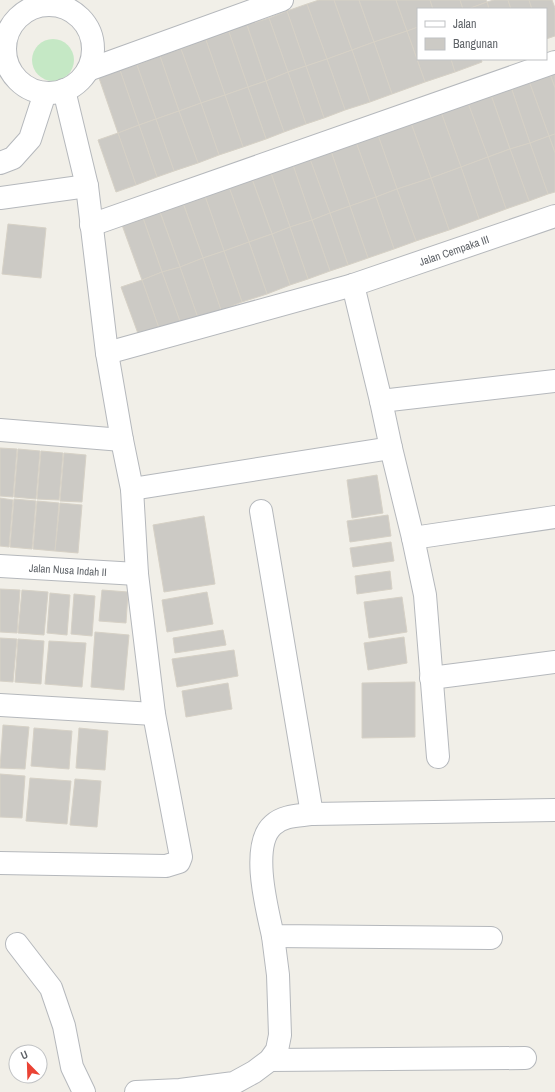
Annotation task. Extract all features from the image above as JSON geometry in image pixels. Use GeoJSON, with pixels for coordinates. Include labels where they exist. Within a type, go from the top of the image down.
{"type":"FeatureCollection","features":[{"type":"Feature","properties":{"kind":"street"},"geometry":{"type":"LineString","coordinates":[[64,7],[85,0]]}},
{"type":"Feature","properties":{"kind":"street"},"geometry":{"type":"LineString","coordinates":[[88,70],[282,0]]}},
{"type":"Feature","properties":{"kind":"street"},"geometry":{"type":"LineString","coordinates":[[38,3],[64,7],[78,15],[88,26],[93,40],[93,55],[88,70],[78,82],[54,92],[33,90],[22,84],[13,75],[7,64],[5,51],[6,39],[10,27],[18,17],[38,3]]}},
{"type":"Feature","properties":{"kind":"street"},"geometry":{"type":"LineString","coordinates":[[91,225],[555,62]]}},
{"type":"Feature","properties":{"kind":"street"},"geometry":{"type":"LineString","coordinates":[[0,163],[13,158],[30,139],[54,92]]}},
{"type":"Feature","properties":{"kind":"street"},"geometry":{"type":"LineString","coordinates":[[0,863],[166,866],[179,862],[181,857],[154,714],[137,574],[132,489],[107,353],[87,186],[54,92]]}},
{"type":"Feature","properties":{"kind":"street"},"geometry":{"type":"LineString","coordinates":[[0,198],[87,186]]}},
{"type":"Feature","properties":{"kind":"street","name":"Jalan Cempaka III"},"geometry":{"type":"LineString","coordinates":[[107,353],[353,285],[555,216]]}},
{"type":"Feature","properties":{"kind":"street"},"geometry":{"type":"LineString","coordinates":[[353,285],[381,401],[390,448],[413,538],[424,595],[438,757]]}},
{"type":"Feature","properties":{"kind":"street"},"geometry":{"type":"LineString","coordinates":[[381,401],[555,381]]}},
{"type":"Feature","properties":{"kind":"street"},"geometry":{"type":"LineString","coordinates":[[0,430],[122,440]]}},
{"type":"Feature","properties":{"kind":"street"},"geometry":{"type":"LineString","coordinates":[[132,489],[390,448]]}},
{"type":"Feature","properties":{"kind":"street"},"geometry":{"type":"LineString","coordinates":[[261,511],[312,814]]}},
{"type":"Feature","properties":{"kind":"street"},"geometry":{"type":"LineString","coordinates":[[413,538],[555,517]]}},
{"type":"Feature","properties":{"kind":"street","name":"Jalan Nusa Indah II"},"geometry":{"type":"LineString","coordinates":[[0,566],[137,574]]}},
{"type":"Feature","properties":{"kind":"street"},"geometry":{"type":"LineString","coordinates":[[432,678],[555,662]]}},
{"type":"Feature","properties":{"kind":"street"},"geometry":{"type":"LineString","coordinates":[[0,705],[154,714]]}},
{"type":"Feature","properties":{"kind":"street"},"geometry":{"type":"LineString","coordinates":[[136,1092],[235,1088],[270,1060],[277,1050],[280,1035],[278,975],[273,936],[261,875],[263,848],[267,832],[274,824],[287,817],[312,814],[555,810]]}},
{"type":"Feature","properties":{"kind":"street"},"geometry":{"type":"LineString","coordinates":[[273,936],[491,938]]}},
{"type":"Feature","properties":{"kind":"street"},"geometry":{"type":"LineString","coordinates":[[17,944],[51,988],[64,1026],[72,1067],[84,1092]]}},
{"type":"Feature","properties":{"kind":"street"},"geometry":{"type":"LineString","coordinates":[[270,1060],[525,1058]]}},
{"type":"Feature","properties":{"kind":"green space"},"geometry":{"type":"Polygon","coordinates":[[[49,39],[57,39],[65,42],[71,48],[74,60],[71,72],[65,78],[57,81],[49,81],[41,78],[35,72],[32,64],[32,56],[35,48],[41,42],[49,39]]]}},
{"type":"Feature","properties":{"kind":"building"},"geometry":{"type":"Polygon","coordinates":[[[319,0],[334,0],[352,50],[327,59],[307,4],[319,0]]]}},
{"type":"Feature","properties":{"kind":"building"},"geometry":{"type":"Polygon","coordinates":[[[334,0],[359,0],[374,42],[352,50],[334,0]]]}},
{"type":"Feature","properties":{"kind":"building"},"geometry":{"type":"Polygon","coordinates":[[[359,0],[396,0],[407,31],[374,42],[359,0]]]}},
{"type":"Feature","properties":{"kind":"building"},"geometry":{"type":"Polygon","coordinates":[[[396,0],[430,0],[433,8],[417,8],[417,27],[407,31],[396,0]]]}},
{"type":"Feature","properties":{"kind":"building"},"geometry":{"type":"Polygon","coordinates":[[[430,0],[460,0],[463,8],[433,8],[430,0]]]}},
{"type":"Feature","properties":{"kind":"building"},"geometry":{"type":"Polygon","coordinates":[[[460,0],[486,0],[487,2],[471,8],[463,8],[460,0]]]}},
{"type":"Feature","properties":{"kind":"building"},"geometry":{"type":"Polygon","coordinates":[[[494,0],[508,0],[511,8],[489,8],[487,2],[494,0]]]}},
{"type":"Feature","properties":{"kind":"building"},"geometry":{"type":"Polygon","coordinates":[[[508,0],[529,0],[532,8],[511,8],[508,0]]]}},
{"type":"Feature","properties":{"kind":"building"},"geometry":{"type":"Polygon","coordinates":[[[529,0],[552,0],[555,8],[555,36],[547,39],[547,8],[532,8],[529,0]]]}},
{"type":"Feature","properties":{"kind":"building"},"geometry":{"type":"Polygon","coordinates":[[[487,2],[489,8],[471,8],[487,2]]]}},
{"type":"Feature","properties":{"kind":"building"},"geometry":{"type":"Polygon","coordinates":[[[307,4],[327,59],[306,66],[287,11],[307,4]]]}},
{"type":"Feature","properties":{"kind":"building"},"geometry":{"type":"Polygon","coordinates":[[[287,11],[306,66],[288,72],[269,18],[287,11]]]}},
{"type":"Feature","properties":{"kind":"building"},"geometry":{"type":"Polygon","coordinates":[[[269,18],[288,72],[266,81],[247,25],[269,18]]]}},
{"type":"Feature","properties":{"kind":"building"},"geometry":{"type":"Polygon","coordinates":[[[247,25],[266,81],[248,87],[229,32],[247,25]]]}},
{"type":"Feature","properties":{"kind":"building"},"geometry":{"type":"Polygon","coordinates":[[[417,27],[417,59],[407,31],[417,27]]]}},
{"type":"Feature","properties":{"kind":"building"},"geometry":{"type":"Polygon","coordinates":[[[407,31],[425,82],[392,94],[374,42],[407,31]]]}},
{"type":"Feature","properties":{"kind":"building"},"geometry":{"type":"Polygon","coordinates":[[[229,32],[248,87],[225,95],[206,40],[229,32]]]}},
{"type":"Feature","properties":{"kind":"building"},"geometry":{"type":"Polygon","coordinates":[[[206,40],[225,95],[201,103],[181,49],[206,40]]]}},
{"type":"Feature","properties":{"kind":"building"},"geometry":{"type":"Polygon","coordinates":[[[374,42],[392,94],[370,102],[352,50],[374,42]]]}},
{"type":"Feature","properties":{"kind":"building"},"geometry":{"type":"Polygon","coordinates":[[[181,49],[201,103],[179,111],[160,56],[181,49]]]}},
{"type":"Feature","properties":{"kind":"building"},"geometry":{"type":"Polygon","coordinates":[[[352,50],[370,102],[345,110],[327,59],[352,50]]]}},
{"type":"Feature","properties":{"kind":"building"},"geometry":{"type":"Polygon","coordinates":[[[160,56],[179,111],[156,119],[137,65],[160,56]]]}},
{"type":"Feature","properties":{"kind":"building"},"geometry":{"type":"Polygon","coordinates":[[[327,59],[345,110],[324,118],[306,66],[327,59]]]}},
{"type":"Feature","properties":{"kind":"building"},"geometry":{"type":"Polygon","coordinates":[[[417,60],[451,60],[455,72],[425,82],[417,60]]]}},
{"type":"Feature","properties":{"kind":"building"},"geometry":{"type":"Polygon","coordinates":[[[451,60],[481,60],[482,62],[455,72],[451,60]]]}},
{"type":"Feature","properties":{"kind":"building"},"geometry":{"type":"Polygon","coordinates":[[[137,65],[156,119],[139,125],[120,70],[137,65]]]}},
{"type":"Feature","properties":{"kind":"building"},"geometry":{"type":"Polygon","coordinates":[[[306,66],[324,118],[306,124],[288,72],[306,66]]]}},
{"type":"Feature","properties":{"kind":"building"},"geometry":{"type":"Polygon","coordinates":[[[120,70],[139,125],[118,133],[99,78],[120,70]]]}},
{"type":"Feature","properties":{"kind":"building"},"geometry":{"type":"Polygon","coordinates":[[[288,72],[306,124],[284,132],[266,81],[288,72]]]}},
{"type":"Feature","properties":{"kind":"building"},"geometry":{"type":"Polygon","coordinates":[[[555,72],[555,88],[550,74],[555,72]]]}},
{"type":"Feature","properties":{"kind":"building"},"geometry":{"type":"Polygon","coordinates":[[[550,74],[555,88],[555,134],[549,136],[529,81],[550,74]]]}},
{"type":"Feature","properties":{"kind":"building"},"geometry":{"type":"Polygon","coordinates":[[[266,81],[284,132],[266,139],[248,87],[266,81]]]}},
{"type":"Feature","properties":{"kind":"building"},"geometry":{"type":"Polygon","coordinates":[[[529,81],[549,136],[530,143],[511,87],[529,81]]]}},
{"type":"Feature","properties":{"kind":"building"},"geometry":{"type":"Polygon","coordinates":[[[248,87],[266,139],[243,147],[225,95],[248,87]]]}},
{"type":"Feature","properties":{"kind":"building"},"geometry":{"type":"Polygon","coordinates":[[[511,87],[530,143],[510,149],[491,95],[511,87]]]}},
{"type":"Feature","properties":{"kind":"building"},"geometry":{"type":"Polygon","coordinates":[[[225,95],[243,147],[219,155],[201,103],[225,95]]]}},
{"type":"Feature","properties":{"kind":"building"},"geometry":{"type":"Polygon","coordinates":[[[491,95],[510,149],[488,157],[468,103],[491,95]]]}},
{"type":"Feature","properties":{"kind":"building"},"geometry":{"type":"Polygon","coordinates":[[[201,103],[219,155],[198,163],[179,111],[201,103]]]}},
{"type":"Feature","properties":{"kind":"building"},"geometry":{"type":"Polygon","coordinates":[[[468,103],[488,157],[461,167],[441,112],[468,103]]]}},
{"type":"Feature","properties":{"kind":"building"},"geometry":{"type":"Polygon","coordinates":[[[179,111],[198,163],[174,171],[156,119],[179,111]]]}},
{"type":"Feature","properties":{"kind":"building"},"geometry":{"type":"Polygon","coordinates":[[[441,112],[461,167],[431,178],[411,123],[441,112]]]}},
{"type":"Feature","properties":{"kind":"building"},"geometry":{"type":"Polygon","coordinates":[[[156,119],[174,171],[157,177],[139,125],[156,119]]]}},
{"type":"Feature","properties":{"kind":"building"},"geometry":{"type":"Polygon","coordinates":[[[411,123],[431,178],[397,189],[378,135],[411,123]]]}},
{"type":"Feature","properties":{"kind":"building"},"geometry":{"type":"Polygon","coordinates":[[[139,125],[157,177],[136,185],[118,133],[139,125]]]}},
{"type":"Feature","properties":{"kind":"building"},"geometry":{"type":"Polygon","coordinates":[[[118,133],[136,185],[116,192],[98,140],[118,133]]]}},
{"type":"Feature","properties":{"kind":"building"},"geometry":{"type":"Polygon","coordinates":[[[555,134],[555,153],[549,136],[555,134]]]}},
{"type":"Feature","properties":{"kind":"building"},"geometry":{"type":"Polygon","coordinates":[[[378,135],[397,189],[376,197],[356,142],[378,135]]]}},
{"type":"Feature","properties":{"kind":"building"},"geometry":{"type":"Polygon","coordinates":[[[549,136],[555,153],[555,192],[548,194],[530,143],[549,136]]]}},
{"type":"Feature","properties":{"kind":"building"},"geometry":{"type":"Polygon","coordinates":[[[356,142],[376,197],[350,206],[331,151],[356,142]]]}},
{"type":"Feature","properties":{"kind":"building"},"geometry":{"type":"Polygon","coordinates":[[[530,143],[548,194],[529,201],[510,149],[530,143]]]}},
{"type":"Feature","properties":{"kind":"building"},"geometry":{"type":"Polygon","coordinates":[[[510,149],[529,201],[506,209],[488,157],[510,149]]]}},
{"type":"Feature","properties":{"kind":"building"},"geometry":{"type":"Polygon","coordinates":[[[331,151],[350,206],[330,213],[310,159],[331,151]]]}},
{"type":"Feature","properties":{"kind":"building"},"geometry":{"type":"Polygon","coordinates":[[[488,157],[506,209],[479,219],[461,167],[488,157]]]}},
{"type":"Feature","properties":{"kind":"building"},"geometry":{"type":"Polygon","coordinates":[[[310,159],[330,213],[312,220],[293,165],[310,159]]]}},
{"type":"Feature","properties":{"kind":"building"},"geometry":{"type":"Polygon","coordinates":[[[293,165],[312,220],[290,227],[271,173],[293,165]]]}},
{"type":"Feature","properties":{"kind":"building"},"geometry":{"type":"Polygon","coordinates":[[[461,167],[479,219],[449,230],[431,178],[461,167]]]}},
{"type":"Feature","properties":{"kind":"building"},"geometry":{"type":"Polygon","coordinates":[[[271,173],[290,227],[272,234],[252,179],[271,173]]]}},
{"type":"Feature","properties":{"kind":"building"},"geometry":{"type":"Polygon","coordinates":[[[431,178],[449,230],[416,241],[397,189],[431,178]]]}},
{"type":"Feature","properties":{"kind":"building"},"geometry":{"type":"Polygon","coordinates":[[[252,179],[272,234],[249,242],[229,187],[252,179]]]}},
{"type":"Feature","properties":{"kind":"building"},"geometry":{"type":"Polygon","coordinates":[[[229,187],[249,242],[224,251],[205,196],[229,187]]]}},
{"type":"Feature","properties":{"kind":"building"},"geometry":{"type":"Polygon","coordinates":[[[397,189],[416,241],[394,249],[376,197],[397,189]]]}},
{"type":"Feature","properties":{"kind":"building"},"geometry":{"type":"Polygon","coordinates":[[[205,196],[224,251],[203,258],[183,203],[205,196]]]}},
{"type":"Feature","properties":{"kind":"building"},"geometry":{"type":"Polygon","coordinates":[[[376,197],[394,249],[368,258],[350,206],[376,197]]]}},
{"type":"Feature","properties":{"kind":"building"},"geometry":{"type":"Polygon","coordinates":[[[183,203],[203,258],[180,267],[160,212],[183,203]]]}},
{"type":"Feature","properties":{"kind":"building"},"geometry":{"type":"Polygon","coordinates":[[[350,206],[368,258],[348,265],[330,213],[350,206]]]}},
{"type":"Feature","properties":{"kind":"building"},"geometry":{"type":"Polygon","coordinates":[[[160,212],[180,267],[162,272],[143,218],[160,212]]]}},
{"type":"Feature","properties":{"kind":"building"},"geometry":{"type":"Polygon","coordinates":[[[330,213],[348,265],[330,271],[312,220],[330,213]]]}},
{"type":"Feature","properties":{"kind":"building"},"geometry":{"type":"Polygon","coordinates":[[[143,218],[162,272],[142,280],[122,225],[143,218]]]}},
{"type":"Feature","properties":{"kind":"building"},"geometry":{"type":"Polygon","coordinates":[[[312,220],[330,271],[308,279],[290,227],[312,220]]]}},
{"type":"Feature","properties":{"kind":"building"},"geometry":{"type":"Polygon","coordinates":[[[8,224],[46,228],[41,278],[2,274],[8,224]]]}},
{"type":"Feature","properties":{"kind":"building"},"geometry":{"type":"Polygon","coordinates":[[[290,227],[308,279],[290,285],[272,234],[290,227]]]}},
{"type":"Feature","properties":{"kind":"building"},"geometry":{"type":"Polygon","coordinates":[[[272,234],[290,285],[267,294],[249,242],[272,234]]]}},
{"type":"Feature","properties":{"kind":"building"},"geometry":{"type":"Polygon","coordinates":[[[249,242],[267,294],[242,302],[224,251],[249,242]]]}},
{"type":"Feature","properties":{"kind":"building"},"geometry":{"type":"Polygon","coordinates":[[[224,251],[242,302],[221,310],[203,258],[224,251]]]}},
{"type":"Feature","properties":{"kind":"building"},"geometry":{"type":"Polygon","coordinates":[[[203,258],[221,310],[198,318],[180,267],[203,258]]]}},
{"type":"Feature","properties":{"kind":"building"},"geometry":{"type":"Polygon","coordinates":[[[180,267],[198,318],[181,324],[162,272],[180,267]]]}},
{"type":"Feature","properties":{"kind":"building"},"geometry":{"type":"Polygon","coordinates":[[[162,272],[181,324],[160,331],[142,280],[162,272]]]}},
{"type":"Feature","properties":{"kind":"building"},"geometry":{"type":"Polygon","coordinates":[[[142,280],[160,331],[140,339],[121,287],[142,280]]]}},
{"type":"Feature","properties":{"kind":"building"},"geometry":{"type":"Polygon","coordinates":[[[0,448],[17,449],[13,497],[0,496],[0,448]]]}},
{"type":"Feature","properties":{"kind":"building"},"geometry":{"type":"Polygon","coordinates":[[[18,449],[40,451],[36,499],[14,497],[18,449]]]}},
{"type":"Feature","properties":{"kind":"building"},"geometry":{"type":"Polygon","coordinates":[[[41,451],[63,453],[59,500],[37,499],[41,451]]]}},
{"type":"Feature","properties":{"kind":"building"},"geometry":{"type":"Polygon","coordinates":[[[64,453],[86,455],[82,502],[60,501],[64,453]]]}},
{"type":"Feature","properties":{"kind":"building"},"geometry":{"type":"Polygon","coordinates":[[[377,475],[383,513],[352,518],[347,480],[377,475]]]}},
{"type":"Feature","properties":{"kind":"building"},"geometry":{"type":"Polygon","coordinates":[[[0,498],[13,500],[9,547],[0,546],[0,498]]]}},
{"type":"Feature","properties":{"kind":"building"},"geometry":{"type":"Polygon","coordinates":[[[14,499],[36,501],[32,549],[10,547],[14,499]]]}},
{"type":"Feature","properties":{"kind":"building"},"geometry":{"type":"Polygon","coordinates":[[[37,501],[59,503],[55,551],[33,549],[37,501]]]}},
{"type":"Feature","properties":{"kind":"building"},"geometry":{"type":"Polygon","coordinates":[[[60,503],[82,505],[78,553],[55,551],[60,503]]]}},
{"type":"Feature","properties":{"kind":"building"},"geometry":{"type":"Polygon","coordinates":[[[388,515],[391,536],[350,542],[347,521],[388,515]]]}},
{"type":"Feature","properties":{"kind":"building"},"geometry":{"type":"Polygon","coordinates":[[[204,516],[215,584],[164,592],[153,525],[204,516]]]}},
{"type":"Feature","properties":{"kind":"building"},"geometry":{"type":"Polygon","coordinates":[[[391,542],[394,561],[353,567],[350,548],[391,542]]]}},
{"type":"Feature","properties":{"kind":"building"},"geometry":{"type":"Polygon","coordinates":[[[390,571],[392,589],[357,594],[355,576],[390,571]]]}},
{"type":"Feature","properties":{"kind":"building"},"geometry":{"type":"Polygon","coordinates":[[[0,589],[20,590],[17,633],[0,632],[0,589]]]}},
{"type":"Feature","properties":{"kind":"building"},"geometry":{"type":"Polygon","coordinates":[[[22,590],[48,592],[44,635],[18,633],[22,590]]]}},
{"type":"Feature","properties":{"kind":"building"},"geometry":{"type":"Polygon","coordinates":[[[102,590],[128,592],[126,623],[99,621],[102,590]]]}},
{"type":"Feature","properties":{"kind":"building"},"geometry":{"type":"Polygon","coordinates":[[[207,592],[213,624],[167,632],[162,600],[207,592]]]}},
{"type":"Feature","properties":{"kind":"building"},"geometry":{"type":"Polygon","coordinates":[[[50,593],[70,595],[67,635],[47,633],[50,593]]]}},
{"type":"Feature","properties":{"kind":"building"},"geometry":{"type":"Polygon","coordinates":[[[74,594],[95,596],[92,636],[71,634],[74,594]]]}},
{"type":"Feature","properties":{"kind":"building"},"geometry":{"type":"Polygon","coordinates":[[[402,597],[407,632],[369,638],[364,602],[402,597]]]}},
{"type":"Feature","properties":{"kind":"building"},"geometry":{"type":"Polygon","coordinates":[[[223,630],[226,645],[175,653],[173,638],[223,630]]]}},
{"type":"Feature","properties":{"kind":"building"},"geometry":{"type":"Polygon","coordinates":[[[95,632],[129,635],[124,690],[91,687],[95,632]]]}},
{"type":"Feature","properties":{"kind":"building"},"geometry":{"type":"Polygon","coordinates":[[[404,637],[407,663],[368,670],[364,643],[404,637]]]}},
{"type":"Feature","properties":{"kind":"building"},"geometry":{"type":"Polygon","coordinates":[[[0,638],[17,639],[13,682],[0,681],[0,638]]]}},
{"type":"Feature","properties":{"kind":"building"},"geometry":{"type":"Polygon","coordinates":[[[18,639],[44,641],[41,684],[15,682],[18,639]]]}},
{"type":"Feature","properties":{"kind":"building"},"geometry":{"type":"Polygon","coordinates":[[[49,641],[86,643],[82,687],[45,684],[49,641]]]}},
{"type":"Feature","properties":{"kind":"building"},"geometry":{"type":"Polygon","coordinates":[[[234,650],[238,676],[177,687],[172,659],[234,650]]]}},
{"type":"Feature","properties":{"kind":"building"},"geometry":{"type":"Polygon","coordinates":[[[415,682],[415,737],[362,738],[362,683],[415,682]]]}},
{"type":"Feature","properties":{"kind":"building"},"geometry":{"type":"Polygon","coordinates":[[[228,683],[232,709],[186,717],[182,691],[228,683]]]}},
{"type":"Feature","properties":{"kind":"building"},"geometry":{"type":"Polygon","coordinates":[[[3,725],[29,727],[25,769],[0,768],[3,725]]]}},
{"type":"Feature","properties":{"kind":"building"},"geometry":{"type":"Polygon","coordinates":[[[34,728],[72,731],[69,769],[31,766],[34,728]]]}},
{"type":"Feature","properties":{"kind":"building"},"geometry":{"type":"Polygon","coordinates":[[[79,728],[108,731],[105,770],[76,768],[79,728]]]}},
{"type":"Feature","properties":{"kind":"building"},"geometry":{"type":"Polygon","coordinates":[[[0,774],[25,776],[22,818],[0,817],[0,774]]]}},
{"type":"Feature","properties":{"kind":"building"},"geometry":{"type":"Polygon","coordinates":[[[30,778],[71,781],[67,824],[26,821],[30,778]]]}},
{"type":"Feature","properties":{"kind":"building"},"geometry":{"type":"Polygon","coordinates":[[[75,779],[101,781],[97,827],[70,825],[75,779]]]}}]}
